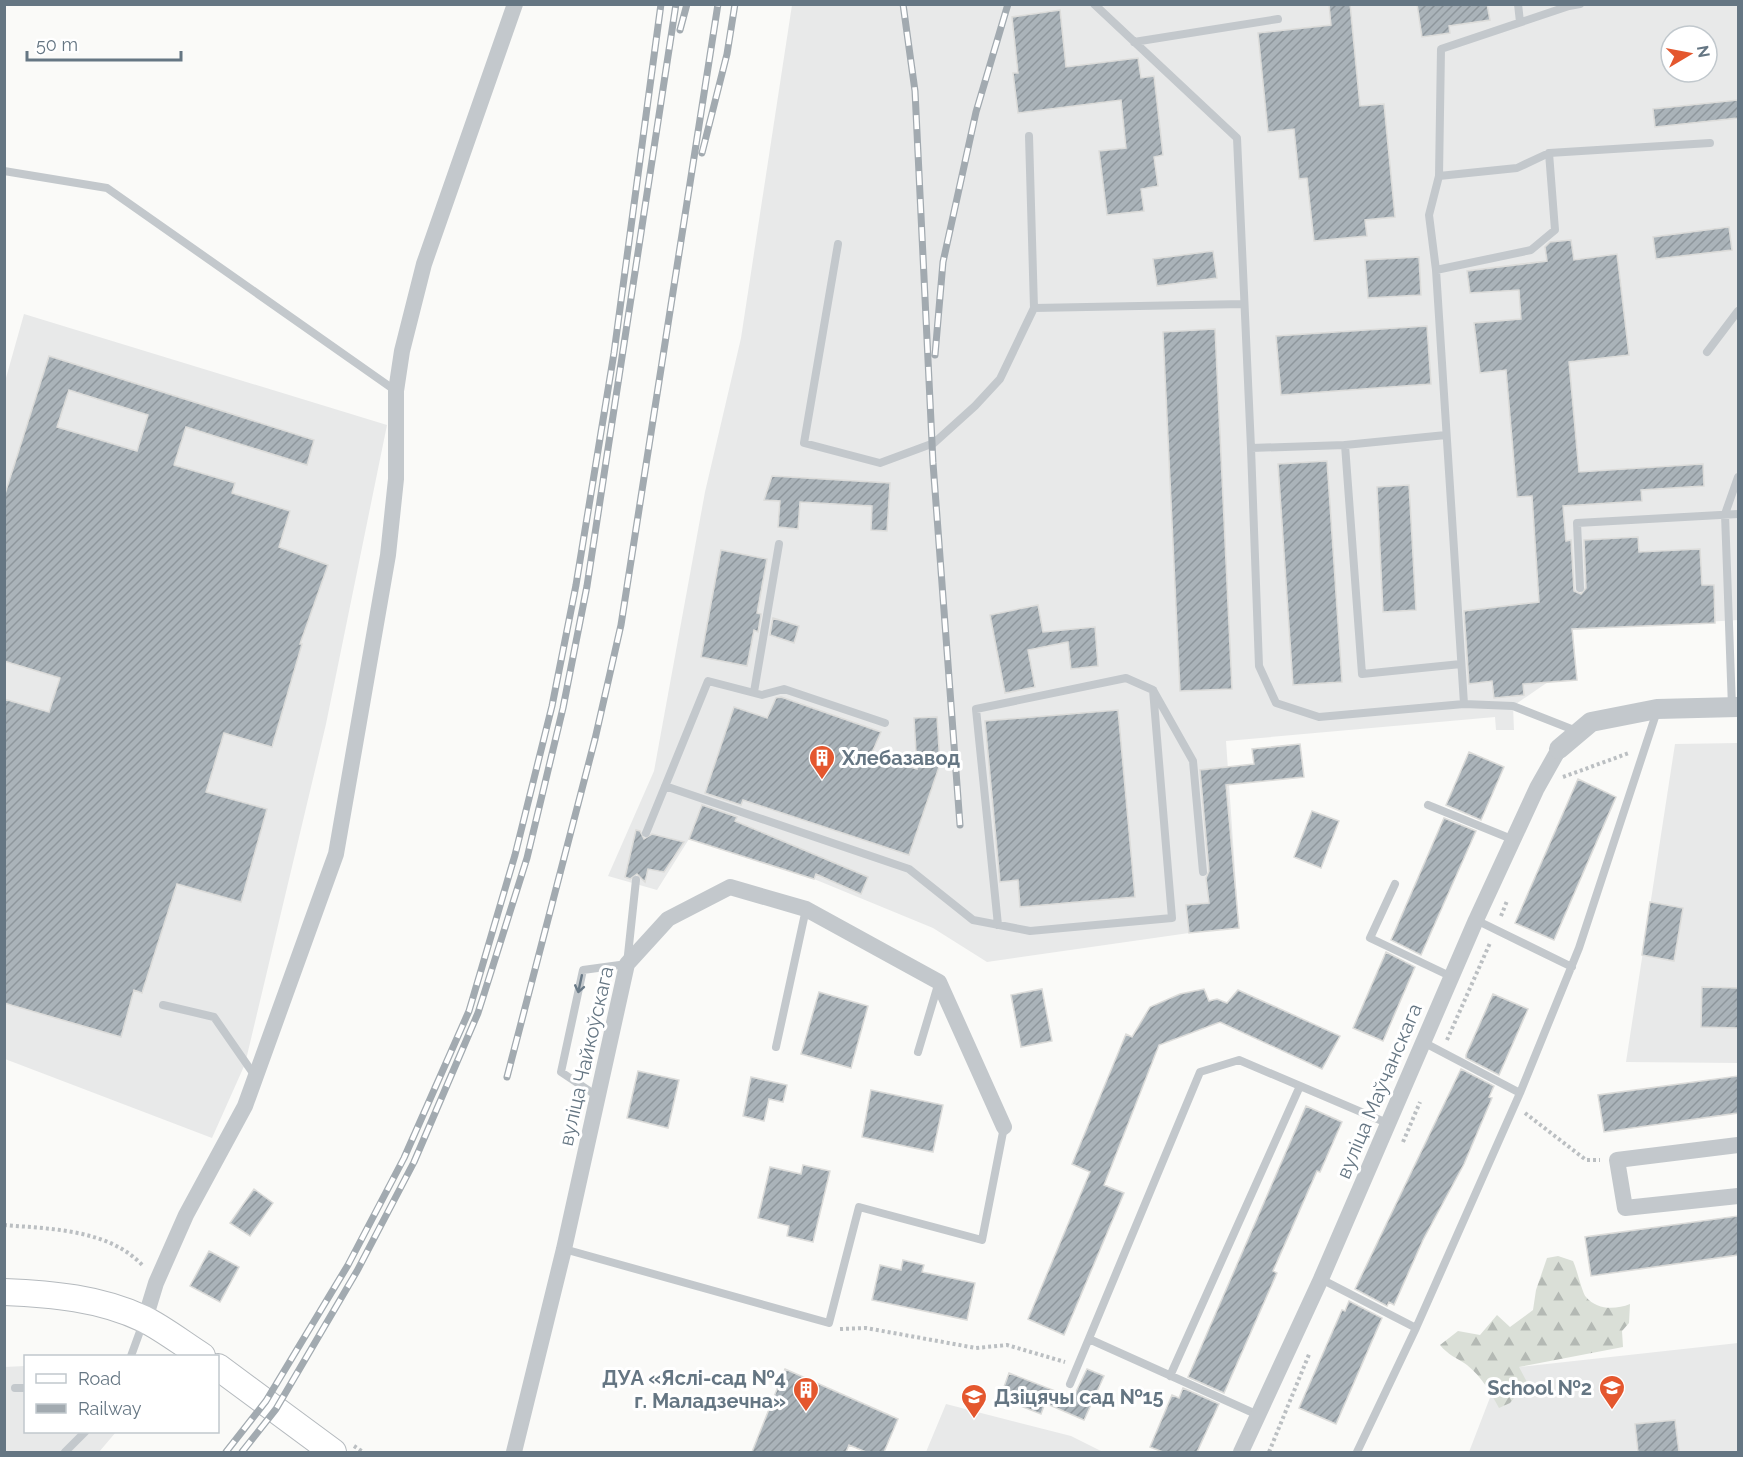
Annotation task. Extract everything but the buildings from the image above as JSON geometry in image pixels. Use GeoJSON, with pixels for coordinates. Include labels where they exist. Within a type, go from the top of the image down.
{"type":"FeatureCollection","features":[{"type":"Feature","properties":{"kind":"main road"},"geometry":{"type":"LineString","coordinates":[[4,1292],[41,1294],[103,1303],[145,1320],[200,1355]]}},
{"type":"Feature","properties":{"kind":"main road"},"geometry":{"type":"LineString","coordinates":[[219,1368],[333,1452]]}},
{"type":"Feature","properties":{"kind":"street"},"geometry":{"type":"LineString","coordinates":[[145,1320],[156,1283],[186,1215],[245,1106],[336,854],[388,555],[396,479],[396,391],[402,351],[424,264],[515,4]]}},
{"type":"Feature","properties":{"kind":"street"},"geometry":{"type":"LineString","coordinates":[[1559,749],[1591,722],[1654,718],[1736,707]]}},
{"type":"Feature","properties":{"kind":"street","name":"вуліца Маўчанскага"},"geometry":{"type":"LineString","coordinates":[[1241,1452],[1321,1279],[1386,1123],[1476,920],[1537,788],[1559,749]]}},
{"type":"Feature","properties":{"kind":"street","name":"вуліца Чайкоўскага"},"geometry":{"type":"LineString","coordinates":[[514,1452],[564,1249],[627,964],[668,919],[730,887],[806,909],[939,982]]}},
{"type":"Feature","properties":{"kind":"street"},"geometry":{"type":"LineString","coordinates":[[939,982],[1004,1127]]}},
{"type":"Feature","properties":{"kind":"street"},"geometry":{"type":"LineString","coordinates":[[1738,1145],[1617,1160],[1625,1208],[1738,1196]]}},
{"type":"Feature","properties":{"kind":"lane"},"geometry":{"type":"LineString","coordinates":[[1094,4],[1237,138],[1259,666],[1276,704],[1319,717],[1464,704],[1513,706],[1579,732]]}},
{"type":"Feature","properties":{"kind":"lane"},"geometry":{"type":"LineString","coordinates":[[1518,4],[1520,22]]}},
{"type":"Feature","properties":{"kind":"lane"},"geometry":{"type":"LineString","coordinates":[[1464,704],[1436,270],[1429,215],[1439,176],[1441,49],[1580,4]]}},
{"type":"Feature","properties":{"kind":"lane"},"geometry":{"type":"LineString","coordinates":[[1134,42],[1278,19]]}},
{"type":"Feature","properties":{"kind":"lane"},"geometry":{"type":"LineString","coordinates":[[838,244],[804,443],[880,463],[934,443],[975,406],[1000,379],[1034,309],[1029,136]]}},
{"type":"Feature","properties":{"kind":"lane"},"geometry":{"type":"LineString","coordinates":[[1439,176],[1517,168],[1549,153],[1710,142]]}},
{"type":"Feature","properties":{"kind":"lane"},"geometry":{"type":"LineString","coordinates":[[1436,270],[1531,250],[1555,230],[1549,153]]}},
{"type":"Feature","properties":{"kind":"lane"},"geometry":{"type":"LineString","coordinates":[[4,171],[107,188],[396,391]]}},
{"type":"Feature","properties":{"kind":"lane"},"geometry":{"type":"LineString","coordinates":[[1034,309],[1244,304]]}},
{"type":"Feature","properties":{"kind":"lane"},"geometry":{"type":"LineString","coordinates":[[1707,352],[1738,311]]}},
{"type":"Feature","properties":{"kind":"lane"},"geometry":{"type":"LineString","coordinates":[[1251,448],[1345,445],[1446,435]]}},
{"type":"Feature","properties":{"kind":"lane"},"geometry":{"type":"LineString","coordinates":[[1345,445],[1362,674],[1461,664]]}},
{"type":"Feature","properties":{"kind":"lane"},"geometry":{"type":"LineString","coordinates":[[1736,707],[1725,514],[1738,477]]}},
{"type":"Feature","properties":{"kind":"lane"},"geometry":{"type":"LineString","coordinates":[[1580,588],[1577,523],[1738,514]]}},
{"type":"Feature","properties":{"kind":"lane"},"geometry":{"type":"LineString","coordinates":[[754,692],[779,544]]}},
{"type":"Feature","properties":{"kind":"lane"},"geometry":{"type":"LineString","coordinates":[[998,925],[976,709],[1126,678],[1153,690],[1193,761],[1203,872]]}},
{"type":"Feature","properties":{"kind":"lane"},"geometry":{"type":"LineString","coordinates":[[646,833],[708,681],[762,694],[784,689],[885,723]]}},
{"type":"Feature","properties":{"kind":"lane"},"geometry":{"type":"LineString","coordinates":[[665,786],[909,869],[973,920],[1030,930],[1172,918],[1153,690]]}},
{"type":"Feature","properties":{"kind":"lane"},"geometry":{"type":"LineString","coordinates":[[1357,1452],[1416,1328],[1515,1105],[1572,967],[1654,718]]}},
{"type":"Feature","properties":{"kind":"lane"},"geometry":{"type":"LineString","coordinates":[[1428,805],[1514,840]]}},
{"type":"Feature","properties":{"kind":"lane"},"geometry":{"type":"LineString","coordinates":[[597,1096],[561,1072],[583,970],[627,964],[636,880]]}},
{"type":"Feature","properties":{"kind":"lane"},"geometry":{"type":"LineString","coordinates":[[1395,884],[1370,938],[1452,977]]}},
{"type":"Feature","properties":{"kind":"lane"},"geometry":{"type":"LineString","coordinates":[[776,1047],[806,909]]}},
{"type":"Feature","properties":{"kind":"lane"},"geometry":{"type":"LineString","coordinates":[[1476,920],[1572,967]]}},
{"type":"Feature","properties":{"kind":"lane"},"geometry":{"type":"LineString","coordinates":[[918,1052],[939,982]]}},
{"type":"Feature","properties":{"kind":"lane"},"geometry":{"type":"LineString","coordinates":[[163,1005],[214,1017],[256,1077]]}},
{"type":"Feature","properties":{"kind":"lane"},"geometry":{"type":"LineString","coordinates":[[1423,1042],[1520,1093]]}},
{"type":"Feature","properties":{"kind":"lane"},"geometry":{"type":"LineString","coordinates":[[1070,1384],[1200,1072],[1239,1060],[1386,1123]]}},
{"type":"Feature","properties":{"kind":"lane"},"geometry":{"type":"LineString","coordinates":[[1170,1376],[1300,1086]]}},
{"type":"Feature","properties":{"kind":"lane"},"geometry":{"type":"LineString","coordinates":[[564,1249],[829,1323],[859,1207],[982,1240],[1004,1127]]}},
{"type":"Feature","properties":{"kind":"lane"},"geometry":{"type":"LineString","coordinates":[[1321,1279],[1416,1328]]}},
{"type":"Feature","properties":{"kind":"lane"},"geometry":{"type":"LineString","coordinates":[[131,1355],[145,1320]]}},
{"type":"Feature","properties":{"kind":"lane"},"geometry":{"type":"LineString","coordinates":[[1089,1339],[1258,1415]]}},
{"type":"Feature","properties":{"kind":"lane"},"geometry":{"type":"LineString","coordinates":[[15,1388],[24,1388]]}},
{"type":"Feature","properties":{"kind":"lane"},"geometry":{"type":"LineString","coordinates":[[65,1452],[83,1433]]}},
{"type":"Feature","properties":{"kind":"path"},"geometry":{"type":"LineString","coordinates":[[1561,778],[1632,752],[1654,718]]}},
{"type":"Feature","properties":{"kind":"path"},"geometry":{"type":"LineString","coordinates":[[1441,1053],[1509,896]]}},
{"type":"Feature","properties":{"kind":"path"},"geometry":{"type":"LineString","coordinates":[[1400,1148],[1422,1096]]}},
{"type":"Feature","properties":{"kind":"path"},"geometry":{"type":"LineString","coordinates":[[1515,1105],[1586,1160],[1617,1160]]}},
{"type":"Feature","properties":{"kind":"path"},"geometry":{"type":"LineString","coordinates":[[829,1323],[843,1330],[866,1329],[976,1348],[1007,1345],[1077,1365]]}},
{"type":"Feature","properties":{"kind":"path"},"geometry":{"type":"LineString","coordinates":[[1269,1452],[1313,1344]]}},
{"type":"Feature","properties":{"kind":"shaded area"},"geometry":{"type":"Polygon","coordinates":[[[792,5],[1738,5],[1738,620],[1573,630],[1577,680],[1548,682],[1513,706],[1514,730],[1496,730],[1495,717],[1226,741],[1239,928],[987,962],[933,928],[765,861],[764,864],[689,839],[657,890],[608,876],[654,771],[705,492],[741,338],[792,5]]]}},
{"type":"Feature","properties":{"kind":"shaded area"},"geometry":{"type":"Polygon","coordinates":[[[24,314],[387,425],[326,724],[245,1064],[212,1138],[5,1059],[4,385],[24,314]]]}},
{"type":"Feature","properties":{"kind":"shaded area"},"geometry":{"type":"Polygon","coordinates":[[[1738,743],[1738,1063],[1626,1062],[1675,744],[1738,743]]]}},
{"type":"Feature","properties":{"kind":"shaded area","name":"School №2"},"geometry":{"type":"Polygon","coordinates":[[[1738,1343],[1738,1452],[1469,1452],[1501,1369],[1738,1343]]]}},
{"type":"Feature","properties":{"kind":"shaded area"},"geometry":{"type":"Polygon","coordinates":[[[24,1366],[24,1433],[115,1433],[99,1452],[5,1452],[4,1367],[24,1366]]]}},
{"type":"Feature","properties":{"kind":"shaded area","name":"Дзіцячы сад №15"},"geometry":{"type":"Polygon","coordinates":[[[946,1404],[1071,1436],[1103,1452],[926,1452],[946,1404]]]}},
{"type":"Feature","properties":{"kind":"green space"},"geometry":{"type":"Polygon","coordinates":[[[1558,1256],[1573,1261],[1584,1295],[1590,1301],[1606,1308],[1630,1304],[1629,1323],[1622,1331],[1623,1347],[1519,1367],[1527,1382],[1510,1403],[1499,1408],[1477,1375],[1440,1345],[1458,1331],[1480,1335],[1497,1315],[1510,1327],[1533,1310],[1536,1290],[1547,1258],[1558,1256]]]}},
{"type":"Feature","properties":{"kind":"railway"},"geometry":{"type":"LineString","coordinates":[[226,1452],[266,1401],[348,1265],[404,1158],[469,1011],[515,855],[552,706],[576,585],[614,353],[661,4]]}},
{"type":"Feature","properties":{"kind":"railway"},"geometry":{"type":"LineString","coordinates":[[242,1452],[276,1409],[357,1271],[414,1162],[478,1013],[527,858],[563,708],[587,586],[676,4]]}},
{"type":"Feature","properties":{"kind":"railway"},"geometry":{"type":"LineString","coordinates":[[680,30],[687,4]]}},
{"type":"Feature","properties":{"kind":"railway"},"geometry":{"type":"LineString","coordinates":[[507,1077],[595,739],[621,625],[718,4]]}},
{"type":"Feature","properties":{"kind":"railway"},"geometry":{"type":"LineString","coordinates":[[702,153],[727,54],[735,4]]}},
{"type":"Feature","properties":{"kind":"railway"},"geometry":{"type":"LineString","coordinates":[[903,4],[915,91],[933,463],[960,825]]}},
{"type":"Feature","properties":{"kind":"railway"},"geometry":{"type":"LineString","coordinates":[[935,355],[943,262],[976,112],[1008,4]]}},
{"type":"Feature","properties":{"kind":"place","name":"Хлебазавод"},"geometry":{"type":"Point","coordinates":[822,781]}},
{"type":"Feature","properties":{"kind":"place","name":"School №2"},"geometry":{"type":"Point","coordinates":[1612,1411]}},
{"type":"Feature","properties":{"kind":"place","name":"ДУА «Яслі-сад №4 г. Маладзечна»"},"geometry":{"type":"Point","coordinates":[806,1413]}},
{"type":"Feature","properties":{"kind":"place","name":"Дзіцячы сад №15"},"geometry":{"type":"Point","coordinates":[974,1420]}}]}
